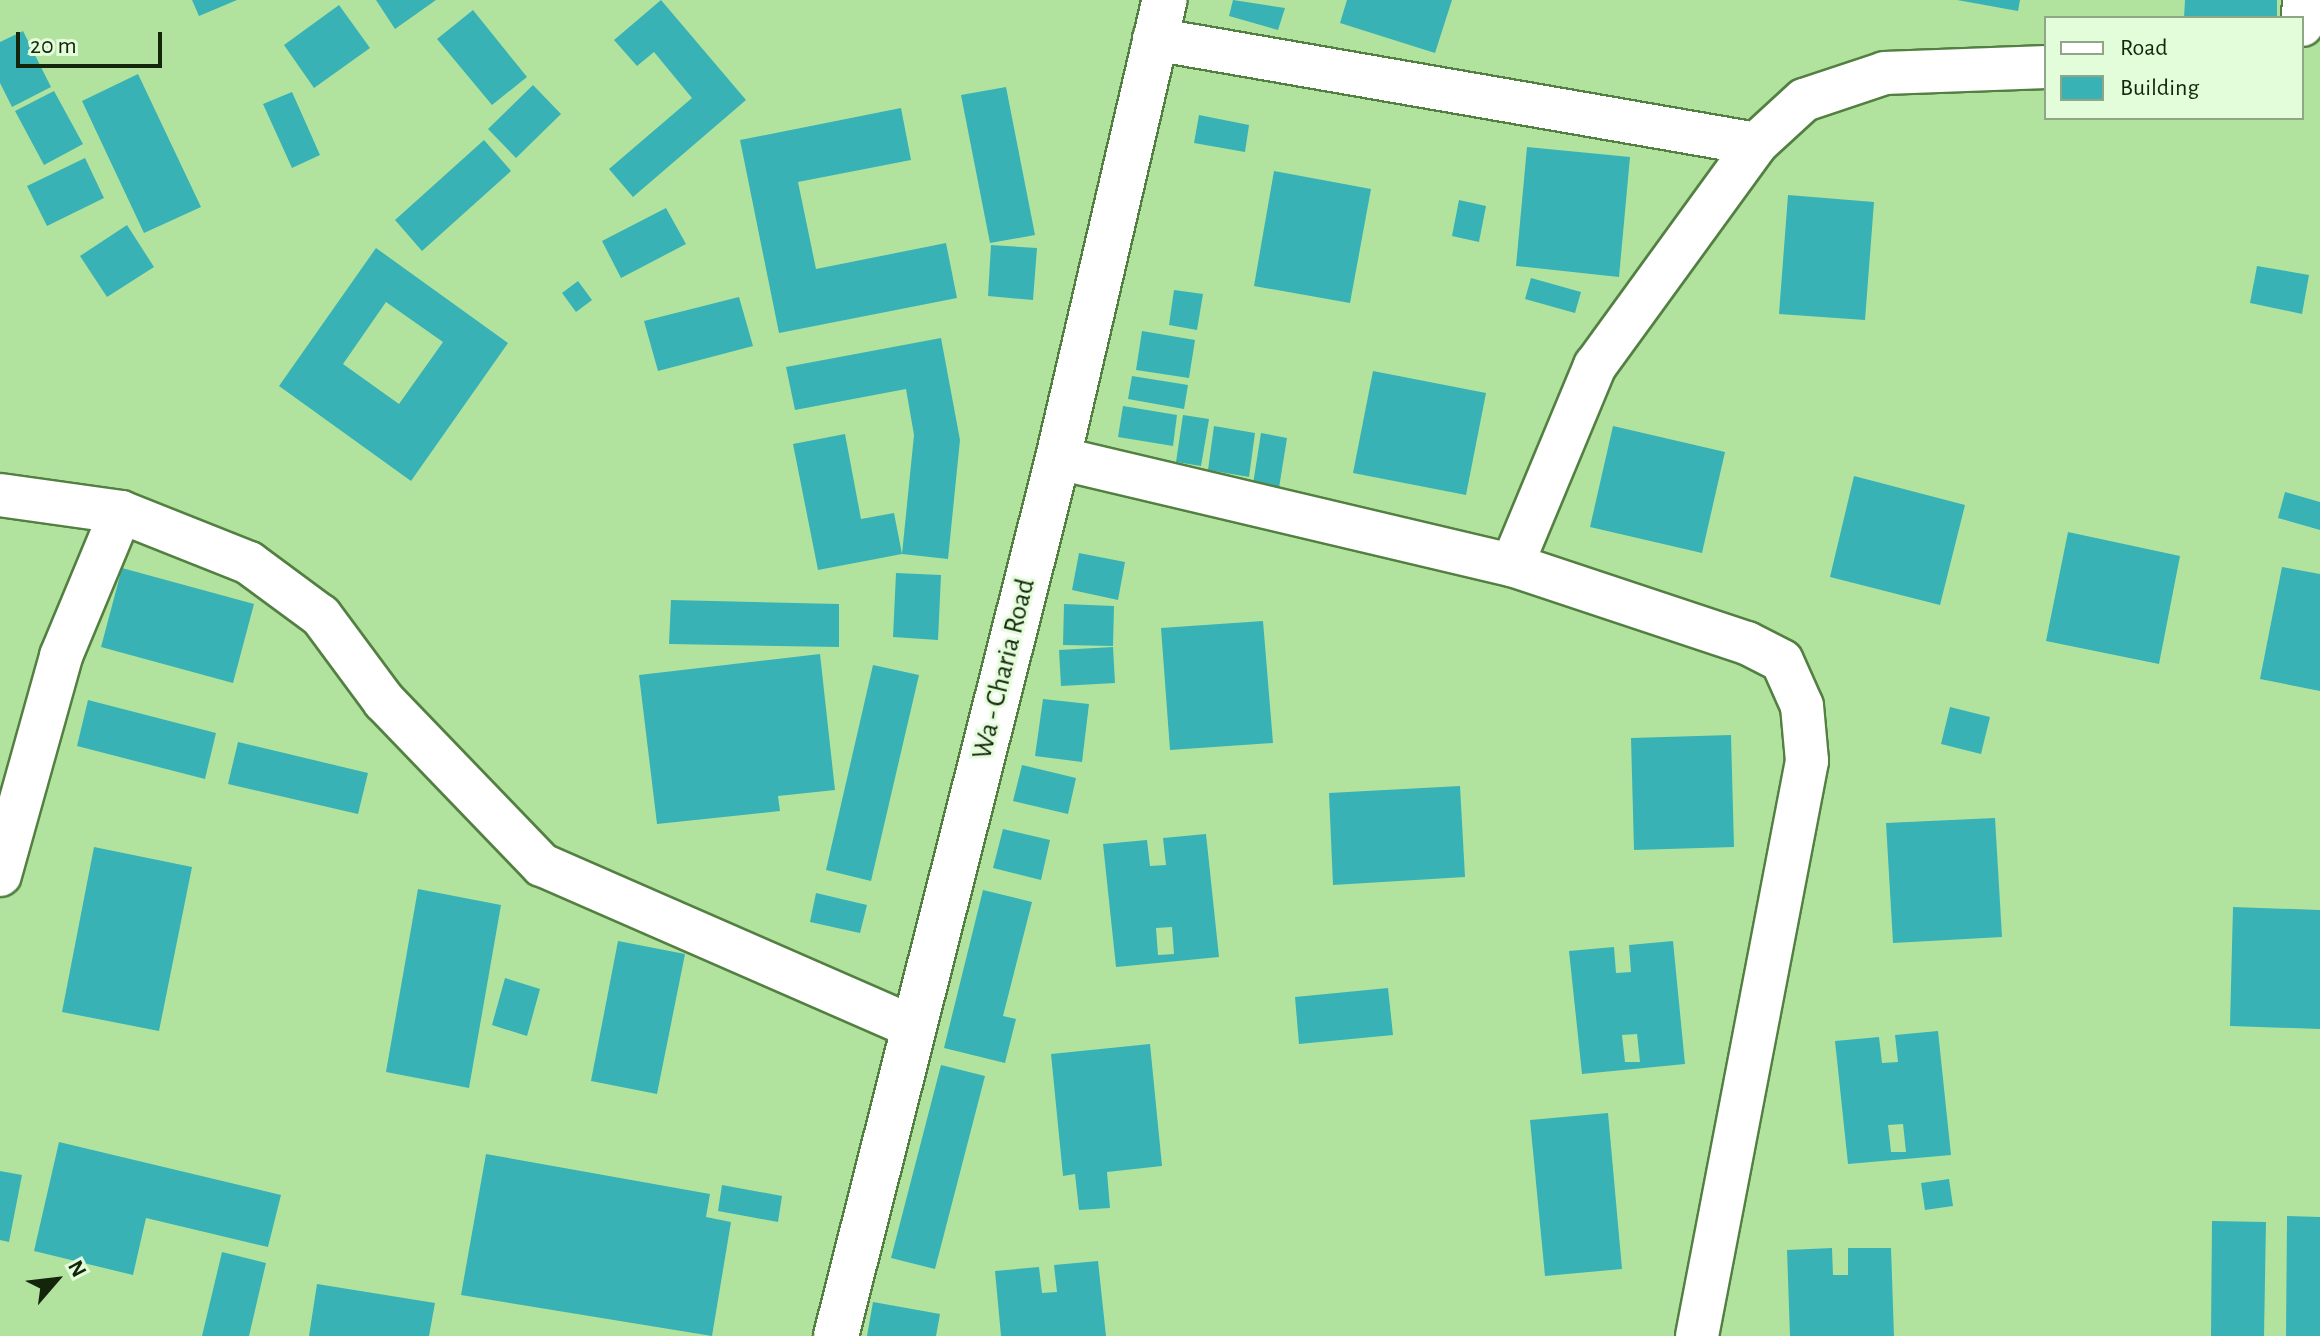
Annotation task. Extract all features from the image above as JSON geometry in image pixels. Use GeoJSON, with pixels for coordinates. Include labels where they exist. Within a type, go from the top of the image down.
{"type":"FeatureCollection","features":[{"type":"Feature","properties":{"kind":"street"},"geometry":{"type":"LineString","coordinates":[[1159,19],[1756,144]]}},
{"type":"Feature","properties":{"kind":"street","name":"Wa - Charia Road"},"geometry":{"type":"LineString","coordinates":[[836,1336],[1058,458],[1159,19]]}},
{"type":"Feature","properties":{"kind":"street"},"geometry":{"type":"LineString","coordinates":[[1512,565],[1595,366],[1756,144],[1804,100],[1885,73],[2044,67]]}},
{"type":"Feature","properties":{"kind":"street"},"geometry":{"type":"LineString","coordinates":[[1058,458],[1512,565],[1782,661],[1802,706],[1807,761],[1697,1336]]}},
{"type":"Feature","properties":{"kind":"street"},"geometry":{"type":"LineString","coordinates":[[0,495],[121,512],[249,563],[321,616],[384,701],[542,865],[913,1027]]}},
{"type":"Feature","properties":{"kind":"street"},"geometry":{"type":"LineString","coordinates":[[0,875],[61,656],[121,512]]}},
{"type":"Feature","properties":{"kind":"building"},"geometry":{"type":"Polygon","coordinates":[[[192,0],[237,0],[199,16],[192,0]]]}},
{"type":"Feature","properties":{"kind":"building"},"geometry":{"type":"Polygon","coordinates":[[[376,0],[436,0],[395,29],[376,0]]]}},
{"type":"Feature","properties":{"kind":"building"},"geometry":{"type":"Polygon","coordinates":[[[661,0],[746,100],[633,197],[609,169],[692,98],[654,52],[637,66],[614,40],[661,0]]]}},
{"type":"Feature","properties":{"kind":"building"},"geometry":{"type":"Polygon","coordinates":[[[1233,0],[1285,8],[1278,30],[1229,16],[1233,0]]]}},
{"type":"Feature","properties":{"kind":"building"},"geometry":{"type":"Polygon","coordinates":[[[1347,0],[1452,0],[1435,53],[1340,23],[1347,0]]]}},
{"type":"Feature","properties":{"kind":"building"},"geometry":{"type":"Polygon","coordinates":[[[1957,0],[2020,0],[2018,11],[1957,0]]]}},
{"type":"Feature","properties":{"kind":"building"},"geometry":{"type":"Polygon","coordinates":[[[2185,0],[2277,0],[2277,16],[2184,16],[2185,0]]]}},
{"type":"Feature","properties":{"kind":"building"},"geometry":{"type":"Polygon","coordinates":[[[339,5],[370,48],[314,88],[284,45],[339,5]]]}},
{"type":"Feature","properties":{"kind":"building"},"geometry":{"type":"Polygon","coordinates":[[[473,10],[527,77],[492,105],[437,39],[473,10]]]}},
{"type":"Feature","properties":{"kind":"building"},"geometry":{"type":"Polygon","coordinates":[[[23,31],[51,87],[12,107],[0,83],[0,42],[23,31]]]}},
{"type":"Feature","properties":{"kind":"building"},"geometry":{"type":"Polygon","coordinates":[[[138,74],[201,207],[144,233],[82,101],[138,74]]]}},
{"type":"Feature","properties":{"kind":"building"},"geometry":{"type":"Polygon","coordinates":[[[533,85],[561,114],[516,158],[488,129],[533,85]]]}},
{"type":"Feature","properties":{"kind":"building"},"geometry":{"type":"Polygon","coordinates":[[[1006,87],[1035,235],[990,243],[961,95],[1006,87]]]}},
{"type":"Feature","properties":{"kind":"building"},"geometry":{"type":"Polygon","coordinates":[[[54,91],[83,144],[44,165],[15,111],[54,91]]]}},
{"type":"Feature","properties":{"kind":"building"},"geometry":{"type":"Polygon","coordinates":[[[292,92],[320,155],[292,168],[263,104],[292,92]]]}},
{"type":"Feature","properties":{"kind":"building"},"geometry":{"type":"Polygon","coordinates":[[[901,108],[911,160],[798,182],[816,269],[946,243],[957,298],[779,333],[740,140],[901,108]]]}},
{"type":"Feature","properties":{"kind":"building"},"geometry":{"type":"Polygon","coordinates":[[[1199,115],[1249,125],[1245,152],[1194,143],[1199,115]]]}},
{"type":"Feature","properties":{"kind":"building"},"geometry":{"type":"Polygon","coordinates":[[[484,140],[511,171],[422,251],[395,220],[484,140]]]}},
{"type":"Feature","properties":{"kind":"building"},"geometry":{"type":"Polygon","coordinates":[[[1527,147],[1630,157],[1619,277],[1516,266],[1527,147]]]}},
{"type":"Feature","properties":{"kind":"building"},"geometry":{"type":"Polygon","coordinates":[[[85,158],[104,198],[47,226],[27,186],[85,158]]]}},
{"type":"Feature","properties":{"kind":"building"},"geometry":{"type":"Polygon","coordinates":[[[1274,171],[1371,189],[1350,303],[1254,286],[1274,171]]]}},
{"type":"Feature","properties":{"kind":"building"},"geometry":{"type":"Polygon","coordinates":[[[1788,195],[1874,202],[1865,320],[1779,314],[1788,195]]]}},
{"type":"Feature","properties":{"kind":"building"},"geometry":{"type":"Polygon","coordinates":[[[1459,200],[1486,206],[1479,242],[1452,236],[1459,200]]]}},
{"type":"Feature","properties":{"kind":"building"},"geometry":{"type":"Polygon","coordinates":[[[666,208],[686,244],[621,278],[602,241],[666,208]]]}},
{"type":"Feature","properties":{"kind":"building"},"geometry":{"type":"Polygon","coordinates":[[[127,225],[154,267],[107,297],[80,256],[127,225]]]}},
{"type":"Feature","properties":{"kind":"building"},"geometry":{"type":"Polygon","coordinates":[[[991,245],[1037,248],[1033,300],[988,296],[991,245]]]}},
{"type":"Feature","properties":{"kind":"building"},"geometry":{"type":"Polygon","coordinates":[[[376,248],[508,343],[411,481],[279,386],[376,248]],[[386,302],[343,364],[399,404],[443,342],[386,302]]]}},
{"type":"Feature","properties":{"kind":"building"},"geometry":{"type":"Polygon","coordinates":[[[2257,266],[2309,275],[2302,314],[2250,303],[2257,266]]]}},
{"type":"Feature","properties":{"kind":"building"},"geometry":{"type":"Polygon","coordinates":[[[1531,278],[1581,292],[1575,313],[1525,299],[1531,278]]]}},
{"type":"Feature","properties":{"kind":"building"},"geometry":{"type":"Polygon","coordinates":[[[578,281],[592,300],[576,312],[562,293],[578,281]]]}},
{"type":"Feature","properties":{"kind":"building"},"geometry":{"type":"Polygon","coordinates":[[[1174,290],[1203,294],[1197,330],[1169,325],[1174,290]]]}},
{"type":"Feature","properties":{"kind":"building"},"geometry":{"type":"Polygon","coordinates":[[[739,297],[753,346],[658,371],[644,321],[739,297]]]}},
{"type":"Feature","properties":{"kind":"building"},"geometry":{"type":"Polygon","coordinates":[[[1142,331],[1195,340],[1189,378],[1136,370],[1142,331]]]}},
{"type":"Feature","properties":{"kind":"building"},"geometry":{"type":"Polygon","coordinates":[[[941,338],[960,440],[948,559],[902,554],[914,435],[906,389],[795,410],[786,367],[941,338]]]}},
{"type":"Feature","properties":{"kind":"building"},"geometry":{"type":"Polygon","coordinates":[[[1373,371],[1486,393],[1466,495],[1353,473],[1373,371]]]}},
{"type":"Feature","properties":{"kind":"building"},"geometry":{"type":"Polygon","coordinates":[[[1132,376],[1188,385],[1184,409],[1128,399],[1132,376]]]}},
{"type":"Feature","properties":{"kind":"building"},"geometry":{"type":"Polygon","coordinates":[[[1123,406],[1177,415],[1173,446],[1118,437],[1123,406]]]}},
{"type":"Feature","properties":{"kind":"building"},"geometry":{"type":"Polygon","coordinates":[[[1183,415],[1209,419],[1201,466],[1176,462],[1183,415]]]}},
{"type":"Feature","properties":{"kind":"building"},"geometry":{"type":"Polygon","coordinates":[[[1214,426],[1255,433],[1249,477],[1208,470],[1214,426]]]}},
{"type":"Feature","properties":{"kind":"building"},"geometry":{"type":"Polygon","coordinates":[[[1613,426],[1725,452],[1702,553],[1590,527],[1613,426]]]}},
{"type":"Feature","properties":{"kind":"building"},"geometry":{"type":"Polygon","coordinates":[[[1261,433],[1287,438],[1279,488],[1253,484],[1261,433]]]}},
{"type":"Feature","properties":{"kind":"building"},"geometry":{"type":"Polygon","coordinates":[[[845,434],[861,519],[894,513],[902,554],[818,570],[793,444],[845,434]]]}},
{"type":"Feature","properties":{"kind":"building"},"geometry":{"type":"Polygon","coordinates":[[[1854,476],[1965,505],[1940,605],[1830,577],[1854,476]]]}},
{"type":"Feature","properties":{"kind":"building"},"geometry":{"type":"Polygon","coordinates":[[[2285,492],[2320,502],[2320,530],[2278,518],[2285,492]]]}},
{"type":"Feature","properties":{"kind":"building"},"geometry":{"type":"Polygon","coordinates":[[[2068,532],[2180,556],[2159,664],[2046,641],[2068,532]]]}},
{"type":"Feature","properties":{"kind":"building"},"geometry":{"type":"Polygon","coordinates":[[[1079,553],[1125,562],[1118,600],[1072,590],[1079,553]]]}},
{"type":"Feature","properties":{"kind":"building"},"geometry":{"type":"Polygon","coordinates":[[[2282,567],[2320,574],[2320,691],[2260,679],[2282,567]]]}},
{"type":"Feature","properties":{"kind":"building"},"geometry":{"type":"Polygon","coordinates":[[[122,568],[254,604],[233,683],[101,647],[122,568]]]}},
{"type":"Feature","properties":{"kind":"building"},"geometry":{"type":"Polygon","coordinates":[[[896,573],[941,575],[938,640],[893,637],[896,573]]]}},
{"type":"Feature","properties":{"kind":"building"},"geometry":{"type":"Polygon","coordinates":[[[671,600],[839,604],[839,647],[669,644],[671,600]]]}},
{"type":"Feature","properties":{"kind":"building"},"geometry":{"type":"Polygon","coordinates":[[[1064,604],[1114,606],[1113,646],[1063,645],[1064,604]]]}},
{"type":"Feature","properties":{"kind":"building"},"geometry":{"type":"Polygon","coordinates":[[[1263,621],[1273,743],[1170,750],[1161,628],[1263,621]]]}},
{"type":"Feature","properties":{"kind":"building"},"geometry":{"type":"Polygon","coordinates":[[[1113,647],[1115,683],[1061,686],[1059,650],[1113,647]]]}},
{"type":"Feature","properties":{"kind":"building"},"geometry":{"type":"Polygon","coordinates":[[[820,654],[835,790],[778,796],[780,811],[657,824],[639,675],[820,654]]]}},
{"type":"Feature","properties":{"kind":"building"},"geometry":{"type":"Polygon","coordinates":[[[873,665],[919,675],[871,881],[826,870],[873,665]]]}},
{"type":"Feature","properties":{"kind":"building"},"geometry":{"type":"Polygon","coordinates":[[[1043,699],[1089,704],[1082,762],[1035,756],[1043,699]]]}},
{"type":"Feature","properties":{"kind":"building"},"geometry":{"type":"Polygon","coordinates":[[[88,700],[216,733],[205,779],[77,746],[88,700]]]}},
{"type":"Feature","properties":{"kind":"building"},"geometry":{"type":"Polygon","coordinates":[[[1950,707],[1990,717],[1981,754],[1941,744],[1950,707]]]}},
{"type":"Feature","properties":{"kind":"building"},"geometry":{"type":"Polygon","coordinates":[[[1731,735],[1734,847],[1634,850],[1631,738],[1731,735]]]}},
{"type":"Feature","properties":{"kind":"building"},"geometry":{"type":"Polygon","coordinates":[[[238,742],[368,773],[358,814],[228,784],[238,742]]]}},
{"type":"Feature","properties":{"kind":"building"},"geometry":{"type":"Polygon","coordinates":[[[1022,765],[1076,778],[1068,814],[1013,801],[1022,765]]]}},
{"type":"Feature","properties":{"kind":"building"},"geometry":{"type":"Polygon","coordinates":[[[1460,786],[1465,877],[1333,885],[1329,793],[1460,786]]]}},
{"type":"Feature","properties":{"kind":"building"},"geometry":{"type":"Polygon","coordinates":[[[1995,818],[2002,937],[1893,943],[1886,823],[1995,818]]]}},
{"type":"Feature","properties":{"kind":"building"},"geometry":{"type":"Polygon","coordinates":[[[1003,829],[1050,840],[1041,880],[993,868],[1003,829]]]}},
{"type":"Feature","properties":{"kind":"building"},"geometry":{"type":"Polygon","coordinates":[[[1206,834],[1219,957],[1116,967],[1103,844],[1147,840],[1150,866],[1166,865],[1163,838],[1206,834]],[[1172,927],[1156,928],[1158,955],[1174,954],[1172,927]]]}},
{"type":"Feature","properties":{"kind":"building"},"geometry":{"type":"Polygon","coordinates":[[[94,847],[192,867],[159,1031],[62,1012],[94,847]]]}},
{"type":"Feature","properties":{"kind":"building"},"geometry":{"type":"Polygon","coordinates":[[[418,889],[501,905],[469,1088],[386,1072],[418,889]]]}},
{"type":"Feature","properties":{"kind":"building"},"geometry":{"type":"Polygon","coordinates":[[[983,890],[1032,902],[1003,1016],[1016,1019],[1005,1063],[944,1048],[983,890]]]}},
{"type":"Feature","properties":{"kind":"building"},"geometry":{"type":"Polygon","coordinates":[[[816,893],[867,905],[860,933],[810,922],[816,893]]]}},
{"type":"Feature","properties":{"kind":"building"},"geometry":{"type":"Polygon","coordinates":[[[2233,907],[2320,910],[2320,1029],[2230,1026],[2233,907]]]}},
{"type":"Feature","properties":{"kind":"building"},"geometry":{"type":"Polygon","coordinates":[[[618,941],[685,954],[657,1094],[591,1081],[618,941]]]}},
{"type":"Feature","properties":{"kind":"building"},"geometry":{"type":"Polygon","coordinates":[[[1673,941],[1685,1064],[1582,1074],[1569,951],[1614,947],[1616,973],[1631,972],[1629,945],[1673,941]],[[1637,1034],[1622,1035],[1625,1062],[1640,1062],[1637,1034]]]}},
{"type":"Feature","properties":{"kind":"building"},"geometry":{"type":"Polygon","coordinates":[[[505,978],[540,989],[527,1036],[492,1025],[505,978]]]}},
{"type":"Feature","properties":{"kind":"building"},"geometry":{"type":"Polygon","coordinates":[[[1388,988],[1393,1035],[1299,1044],[1295,997],[1388,988]]]}},
{"type":"Feature","properties":{"kind":"building"},"geometry":{"type":"Polygon","coordinates":[[[1938,1031],[1951,1155],[1848,1164],[1835,1041],[1879,1037],[1882,1063],[1898,1062],[1895,1035],[1938,1031]],[[1903,1124],[1888,1125],[1891,1152],[1906,1152],[1903,1124]]]}},
{"type":"Feature","properties":{"kind":"building"},"geometry":{"type":"Polygon","coordinates":[[[1150,1044],[1162,1166],[1107,1172],[1110,1208],[1079,1210],[1075,1174],[1063,1176],[1051,1054],[1150,1044]]]}},
{"type":"Feature","properties":{"kind":"building"},"geometry":{"type":"Polygon","coordinates":[[[941,1065],[985,1076],[935,1269],[891,1258],[941,1065]]]}},
{"type":"Feature","properties":{"kind":"building"},"geometry":{"type":"Polygon","coordinates":[[[1608,1113],[1622,1269],[1545,1276],[1530,1120],[1608,1113]]]}},
{"type":"Feature","properties":{"kind":"building"},"geometry":{"type":"Polygon","coordinates":[[[59,1142],[281,1195],[268,1247],[146,1218],[133,1275],[34,1251],[59,1142]]]}},
{"type":"Feature","properties":{"kind":"building"},"geometry":{"type":"Polygon","coordinates":[[[486,1154],[710,1194],[706,1217],[731,1222],[712,1336],[461,1295],[486,1154]]]}},
{"type":"Feature","properties":{"kind":"building"},"geometry":{"type":"Polygon","coordinates":[[[0,1171],[22,1175],[9,1242],[0,1240],[0,1171]]]}},
{"type":"Feature","properties":{"kind":"building"},"geometry":{"type":"Polygon","coordinates":[[[1949,1179],[1953,1206],[1925,1210],[1921,1183],[1949,1179]]]}},
{"type":"Feature","properties":{"kind":"building"},"geometry":{"type":"Polygon","coordinates":[[[722,1185],[782,1196],[778,1222],[718,1211],[722,1185]]]}},
{"type":"Feature","properties":{"kind":"building"},"geometry":{"type":"Polygon","coordinates":[[[2287,1216],[2320,1217],[2320,1336],[2286,1336],[2287,1216]]]}},
{"type":"Feature","properties":{"kind":"building"},"geometry":{"type":"Polygon","coordinates":[[[2212,1221],[2266,1222],[2264,1336],[2211,1336],[2212,1221]]]}},
{"type":"Feature","properties":{"kind":"building"},"geometry":{"type":"Polygon","coordinates":[[[1832,1248],[1833,1275],[1848,1275],[1848,1248],[1891,1248],[1894,1336],[1790,1336],[1787,1250],[1832,1248]]]}},
{"type":"Feature","properties":{"kind":"building"},"geometry":{"type":"Polygon","coordinates":[[[222,1252],[266,1263],[249,1336],[202,1336],[222,1252]]]}},
{"type":"Feature","properties":{"kind":"building"},"geometry":{"type":"Polygon","coordinates":[[[1098,1261],[1106,1336],[1001,1336],[995,1271],[1039,1267],[1042,1293],[1057,1292],[1054,1265],[1098,1261]]]}},
{"type":"Feature","properties":{"kind":"building"},"geometry":{"type":"Polygon","coordinates":[[[317,1284],[435,1303],[429,1336],[309,1336],[317,1284]]]}},
{"type":"Feature","properties":{"kind":"building"},"geometry":{"type":"Polygon","coordinates":[[[873,1302],[940,1314],[936,1336],[867,1336],[873,1302]]]}}]}
